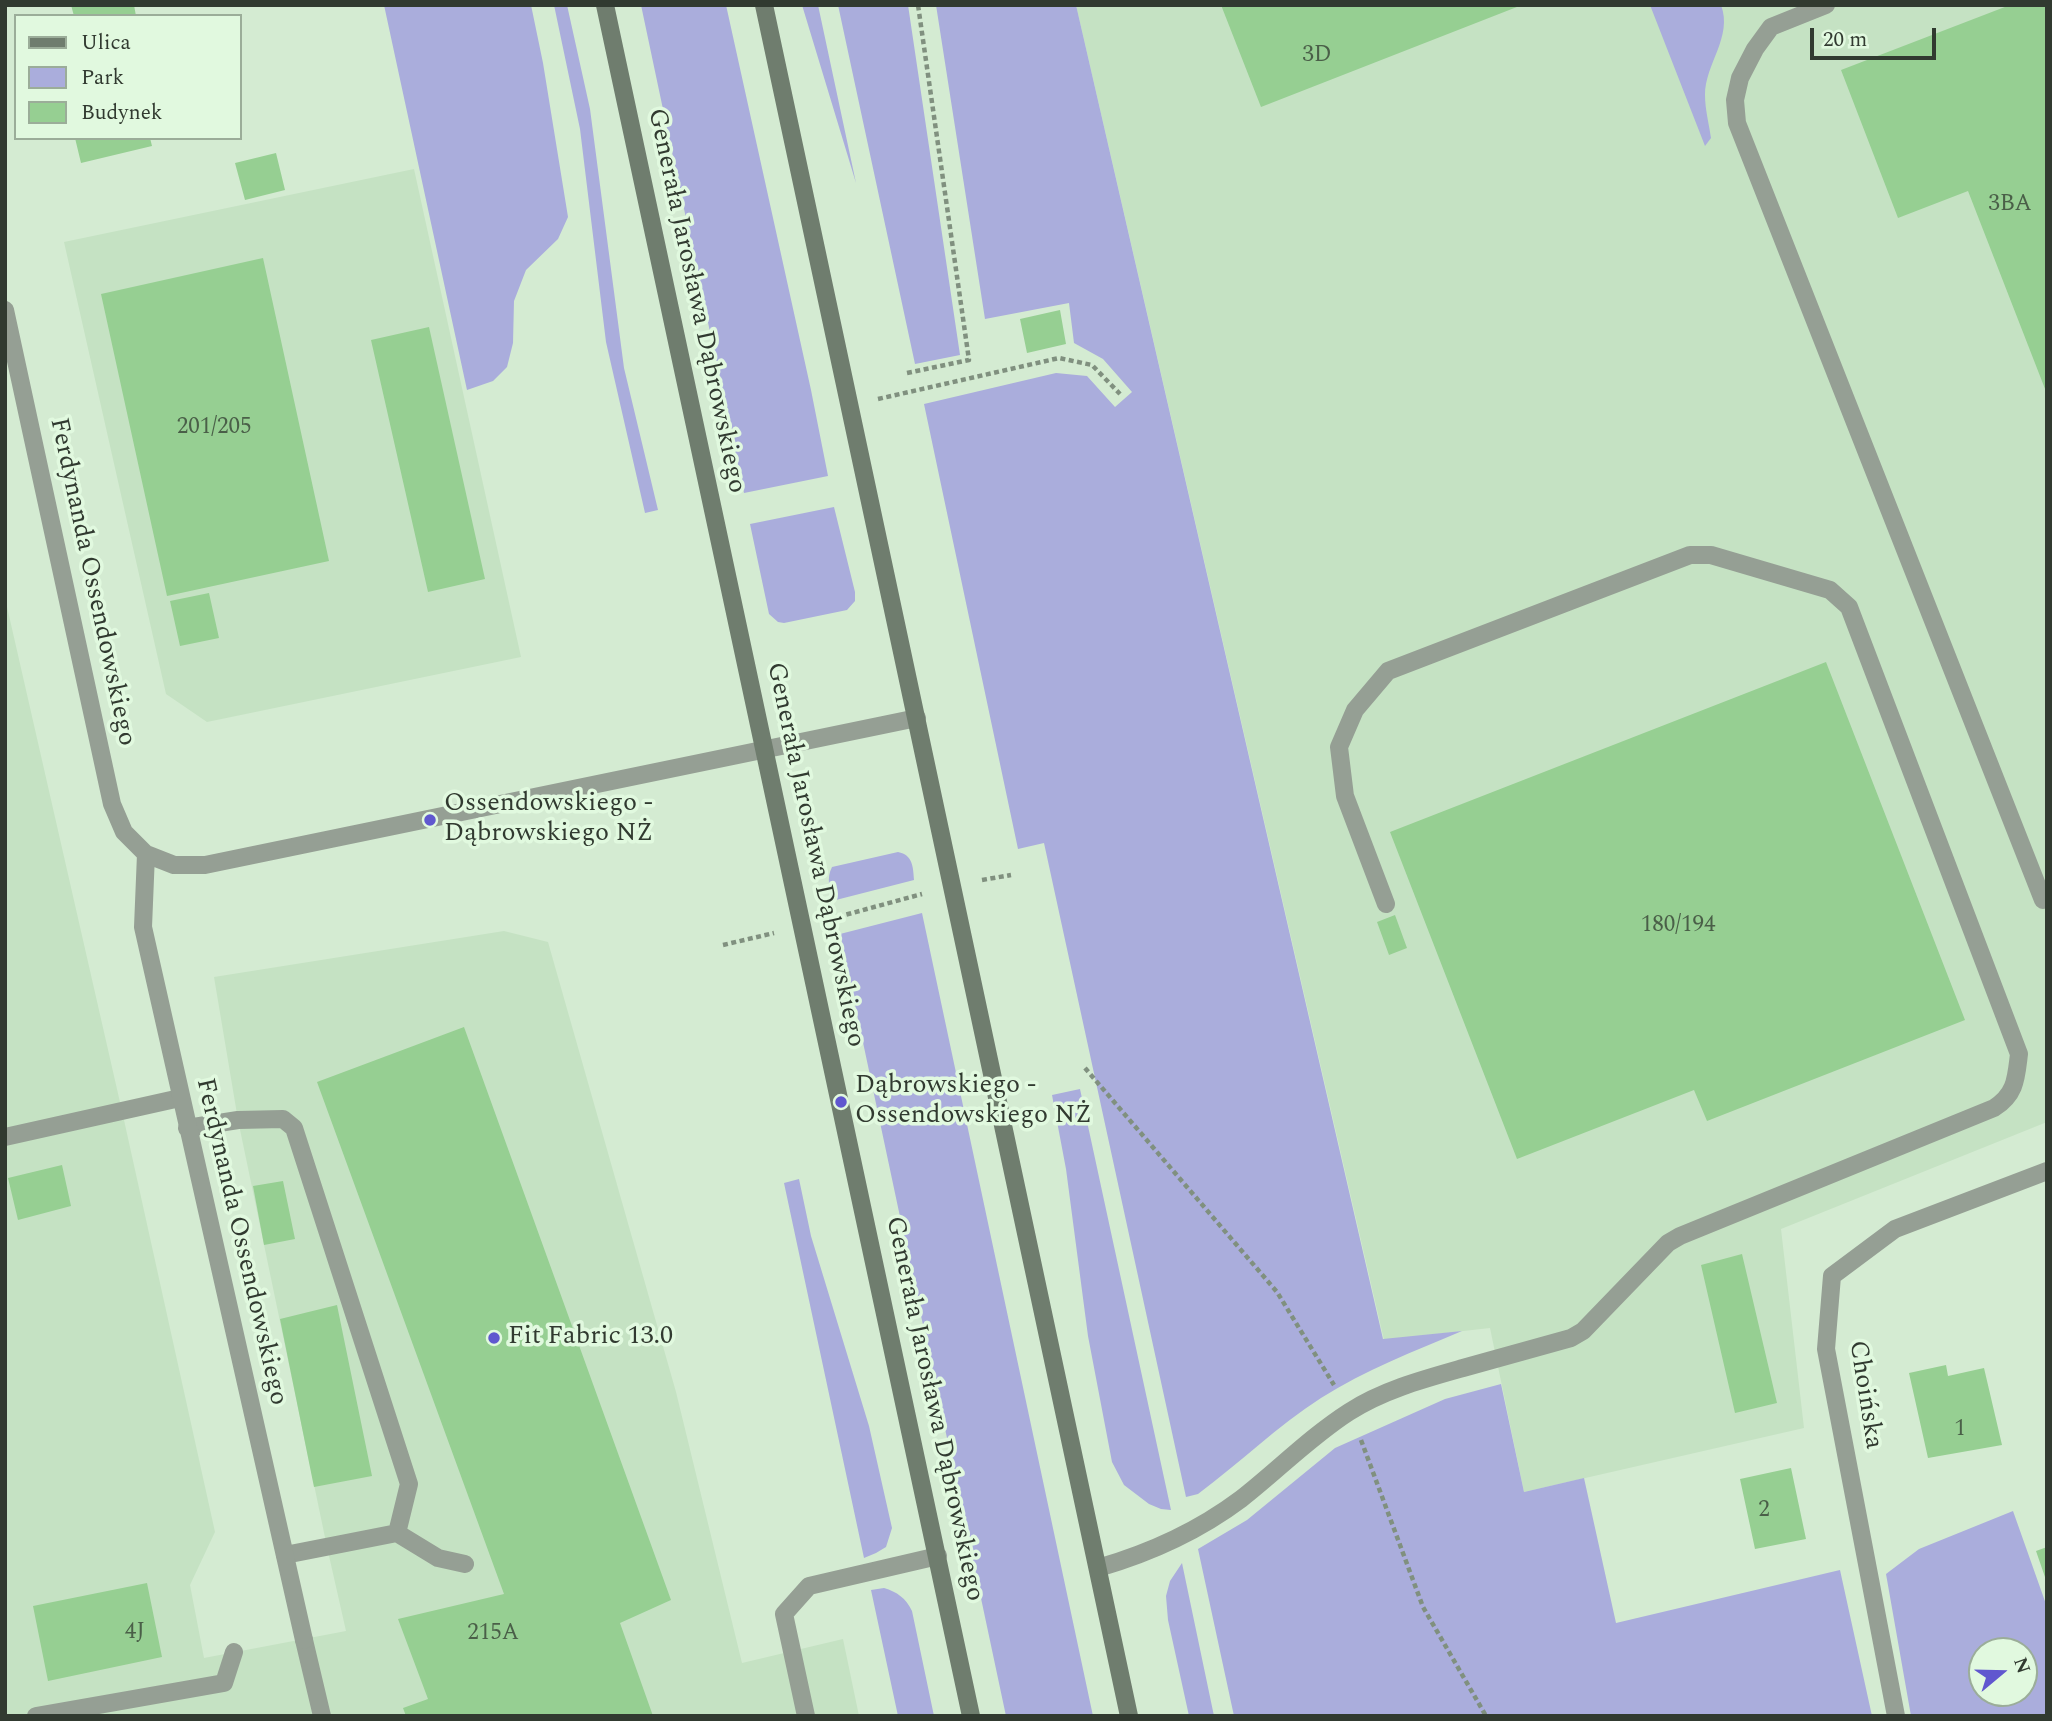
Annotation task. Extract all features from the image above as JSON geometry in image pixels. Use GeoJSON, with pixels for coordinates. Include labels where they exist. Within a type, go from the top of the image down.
{"type":"FeatureCollection","features":[{"type":"Feature","properties":{"kind":"main road","name":"Generała Jarosława Dąbrowskiego"},"geometry":{"type":"LineString","coordinates":[[605,5],[971,1716]]}},
{"type":"Feature","properties":{"kind":"main road"},"geometry":{"type":"LineString","coordinates":[[764,5],[1129,1716]]}},
{"type":"Feature","properties":{"kind":"street"},"geometry":{"type":"LineString","coordinates":[[1826,5],[1771,27],[1755,49],[1740,78],[1735,100],[1737,123],[2043,900]]}},
{"type":"Feature","properties":{"kind":"street","name":"Ferdynanda Ossendowskiego"},"geometry":{"type":"LineString","coordinates":[[5,310],[112,804],[124,832],[146,854],[143,927],[322,1716]]}},
{"type":"Feature","properties":{"kind":"street"},"geometry":{"type":"LineString","coordinates":[[1098,1568],[1151,1551],[1210,1520],[1242,1498],[1300,1448],[1350,1411],[1406,1384],[1571,1338],[1583,1331],[1668,1243],[1680,1236],[1994,1108],[2004,1102],[2015,1084],[2019,1054],[1849,607],[1830,590],[1711,555],[1690,555],[1388,671],[1355,710],[1339,747],[1345,796],[1386,904]]}},
{"type":"Feature","properties":{"kind":"street"},"geometry":{"type":"LineString","coordinates":[[146,854],[174,864],[205,865],[917,718]]}},
{"type":"Feature","properties":{"kind":"street"},"geometry":{"type":"LineString","coordinates":[[5,1137],[180,1098]]}},
{"type":"Feature","properties":{"kind":"street"},"geometry":{"type":"LineString","coordinates":[[187,1128],[238,1119],[283,1119],[294,1128],[410,1485],[397,1533]]}},
{"type":"Feature","properties":{"kind":"street","name":"Choińska"},"geometry":{"type":"LineString","coordinates":[[1896,1716],[1826,1349],[1832,1276],[1895,1229],[2047,1171]]}},
{"type":"Feature","properties":{"kind":"street"},"geometry":{"type":"LineString","coordinates":[[285,1555],[397,1533],[438,1558],[465,1564]]}},
{"type":"Feature","properties":{"kind":"street"},"geometry":{"type":"LineString","coordinates":[[806,1716],[784,1614],[809,1586],[937,1556]]}},
{"type":"Feature","properties":{"kind":"street"},"geometry":{"type":"LineString","coordinates":[[36,1716],[224,1683],[234,1652]]}},
{"type":"Feature","properties":{"kind":"path"},"geometry":{"type":"LineString","coordinates":[[906,373],[969,360],[918,5]]}},
{"type":"Feature","properties":{"kind":"path"},"geometry":{"type":"LineString","coordinates":[[850,406],[1059,358],[1092,365],[1120,394]]}},
{"type":"Feature","properties":{"kind":"path"},"geometry":{"type":"LineString","coordinates":[[723,945],[952,886],[1012,875]]}},
{"type":"Feature","properties":{"kind":"path"},"geometry":{"type":"LineString","coordinates":[[1085,1068],[1277,1292],[1350,1411],[1423,1607],[1486,1716]]}},
{"type":"Feature","properties":{"kind":"shaded area"},"geometry":{"type":"Polygon","coordinates":[[[1076,5],[2047,5],[2047,1122],[1781,1229],[1804,1428],[1524,1492],[1490,1328],[1384,1340],[1076,5]]]}},
{"type":"Feature","properties":{"kind":"shaded area"},"geometry":{"type":"Polygon","coordinates":[[[414,169],[521,657],[207,722],[166,694],[64,242],[414,169]]]}},
{"type":"Feature","properties":{"kind":"shaded area"},"geometry":{"type":"Polygon","coordinates":[[[5,598],[215,1532],[190,1585],[204,1658],[346,1631],[238,1120],[214,977],[504,931],[548,942],[676,1392],[742,1663],[843,1639],[859,1716],[5,1716],[5,598]]]}},
{"type":"Feature","properties":{"kind":"green space"},"geometry":{"type":"Polygon","coordinates":[[[384,5],[531,5],[568,217],[558,239],[526,270],[514,301],[513,343],[507,367],[493,381],[467,390],[384,5]]]}},
{"type":"Feature","properties":{"kind":"green space"},"geometry":{"type":"Polygon","coordinates":[[[554,5],[567,5],[590,109],[624,368],[658,510],[645,513],[606,342],[580,129],[554,5]]]}},
{"type":"Feature","properties":{"kind":"green space"},"geometry":{"type":"Polygon","coordinates":[[[641,5],[726,5],[828,476],[744,493],[641,5]]]}},
{"type":"Feature","properties":{"kind":"green space"},"geometry":{"type":"Polygon","coordinates":[[[802,5],[818,5],[856,183],[802,5]]]}},
{"type":"Feature","properties":{"kind":"green space"},"geometry":{"type":"Polygon","coordinates":[[[838,5],[908,5],[960,355],[915,364],[838,5]]]}},
{"type":"Feature","properties":{"kind":"green space"},"geometry":{"type":"Polygon","coordinates":[[[936,5],[1076,5],[1383,1339],[1462,1331],[1390,1362],[1321,1398],[1289,1420],[1198,1494],[1186,1497],[1044,843],[1018,849],[924,404],[1056,373],[1087,376],[1115,407],[1132,392],[1103,359],[1074,343],[1069,303],[985,319],[936,5]]]}},
{"type":"Feature","properties":{"kind":"green space"},"geometry":{"type":"Polygon","coordinates":[[[1650,5],[1721,5],[1724,28],[1706,84],[1705,100],[1711,138],[1705,146],[1650,5]]]}},
{"type":"Feature","properties":{"kind":"green space"},"geometry":{"type":"Polygon","coordinates":[[[834,507],[855,601],[847,610],[778,622],[769,614],[750,524],[834,507]]]}},
{"type":"Feature","properties":{"kind":"green space"},"geometry":{"type":"Polygon","coordinates":[[[898,852],[909,859],[914,880],[832,901],[829,880],[832,867],[898,852]]]}},
{"type":"Feature","properties":{"kind":"green space"},"geometry":{"type":"Polygon","coordinates":[[[922,913],[1093,1716],[1006,1716],[840,934],[922,913]]]}},
{"type":"Feature","properties":{"kind":"green space"},"geometry":{"type":"Polygon","coordinates":[[[1080,1089],[1171,1510],[1149,1504],[1124,1485],[1112,1462],[1088,1336],[1066,1169],[1052,1095],[1080,1089]]]}},
{"type":"Feature","properties":{"kind":"green space"},"geometry":{"type":"Polygon","coordinates":[[[799,1179],[811,1236],[869,1426],[892,1528],[886,1547],[864,1558],[784,1183],[799,1179]]]}},
{"type":"Feature","properties":{"kind":"green space"},"geometry":{"type":"Polygon","coordinates":[[[1501,1384],[1524,1492],[1584,1478],[1616,1623],[1840,1570],[1872,1716],[1234,1716],[1198,1549],[1247,1520],[1335,1448],[1445,1399],[1501,1384]]]}},
{"type":"Feature","properties":{"kind":"green space"},"geometry":{"type":"Polygon","coordinates":[[[2013,1511],[2047,1607],[2047,1714],[1911,1716],[1886,1574],[1919,1549],[2013,1511]]]}},
{"type":"Feature","properties":{"kind":"green space"},"geometry":{"type":"Polygon","coordinates":[[[1182,1563],[1214,1716],[1189,1716],[1168,1620],[1166,1596],[1170,1581],[1182,1563]]]}},
{"type":"Feature","properties":{"kind":"green space"},"geometry":{"type":"Polygon","coordinates":[[[884,1588],[901,1596],[912,1611],[934,1716],[898,1716],[871,1590],[884,1588]]]}},
{"type":"Feature","properties":{"kind":"building"},"geometry":{"type":"Polygon","coordinates":[[[71,5],[134,5],[136,14],[73,14],[71,5]]]}},
{"type":"Feature","properties":{"kind":"building"},"geometry":{"type":"Polygon","coordinates":[[[1221,5],[1522,5],[1261,107],[1221,5]]]}},
{"type":"Feature","properties":{"kind":"building"},"geometry":{"type":"Polygon","coordinates":[[[2010,5],[2047,5],[2047,394],[1968,191],[1898,218],[1841,70],[2010,5]]]}},
{"type":"Feature","properties":{"kind":"building"},"geometry":{"type":"Polygon","coordinates":[[[75,140],[150,140],[152,146],[81,163],[75,140]]]}},
{"type":"Feature","properties":{"kind":"building"},"geometry":{"type":"Polygon","coordinates":[[[276,153],[285,190],[245,200],[235,163],[276,153]]]}},
{"type":"Feature","properties":{"kind":"building"},"geometry":{"type":"Polygon","coordinates":[[[263,258],[329,561],[167,596],[101,294],[263,258]]]}},
{"type":"Feature","properties":{"kind":"building"},"geometry":{"type":"Polygon","coordinates":[[[1060,310],[1066,344],[1027,353],[1020,319],[1060,310]]]}},
{"type":"Feature","properties":{"kind":"building"},"geometry":{"type":"Polygon","coordinates":[[[429,327],[485,579],[428,592],[371,340],[429,327]]]}},
{"type":"Feature","properties":{"kind":"building"},"geometry":{"type":"Polygon","coordinates":[[[209,593],[219,638],[180,646],[170,601],[209,593]]]}},
{"type":"Feature","properties":{"kind":"building"},"geometry":{"type":"Polygon","coordinates":[[[1826,662],[1965,1020],[1707,1121],[1694,1090],[1517,1159],[1390,832],[1826,662]]]}},
{"type":"Feature","properties":{"kind":"building"},"geometry":{"type":"Polygon","coordinates":[[[1395,915],[1407,948],[1389,955],[1377,922],[1395,915]]]}},
{"type":"Feature","properties":{"kind":"building","name":"Fit Fabric 13.0"},"geometry":{"type":"Polygon","coordinates":[[[464,1027],[671,1600],[620,1623],[653,1716],[406,1716],[403,1708],[428,1699],[398,1619],[504,1594],[317,1082],[464,1027]]]}},
{"type":"Feature","properties":{"kind":"building"},"geometry":{"type":"Polygon","coordinates":[[[62,1165],[71,1206],[18,1220],[8,1178],[62,1165]]]}},
{"type":"Feature","properties":{"kind":"building"},"geometry":{"type":"Polygon","coordinates":[[[283,1181],[295,1239],[264,1245],[253,1186],[283,1181]]]}},
{"type":"Feature","properties":{"kind":"building"},"geometry":{"type":"Polygon","coordinates":[[[1742,1254],[1777,1403],[1735,1413],[1701,1265],[1742,1254]]]}},
{"type":"Feature","properties":{"kind":"building"},"geometry":{"type":"Polygon","coordinates":[[[337,1305],[372,1476],[314,1487],[280,1319],[337,1305]]]}},
{"type":"Feature","properties":{"kind":"building"},"geometry":{"type":"Polygon","coordinates":[[[1946,1365],[1948,1376],[1984,1368],[2002,1445],[1928,1458],[1909,1373],[1946,1365]]]}},
{"type":"Feature","properties":{"kind":"building"},"geometry":{"type":"Polygon","coordinates":[[[1791,1468],[1806,1539],[1755,1549],[1740,1479],[1791,1468]]]}},
{"type":"Feature","properties":{"kind":"building"},"geometry":{"type":"Polygon","coordinates":[[[2047,1547],[2047,1580],[2046,1580],[2036,1551],[2047,1547]]]}},
{"type":"Feature","properties":{"kind":"building"},"geometry":{"type":"Polygon","coordinates":[[[147,1583],[162,1657],[48,1681],[33,1606],[147,1583]]]}},
{"type":"Feature","properties":{"kind":"place","name":"Ossendowskiego - Dąbrowskiego NŻ"},"geometry":{"type":"Point","coordinates":[430,820]}},
{"type":"Feature","properties":{"kind":"place","name":"Dąbrowskiego - Ossendowskiego NŻ"},"geometry":{"type":"Point","coordinates":[841,1102]}},
{"type":"Feature","properties":{"kind":"place","name":"Fit Fabric 13.0"},"geometry":{"type":"Point","coordinates":[494,1338]}}]}
